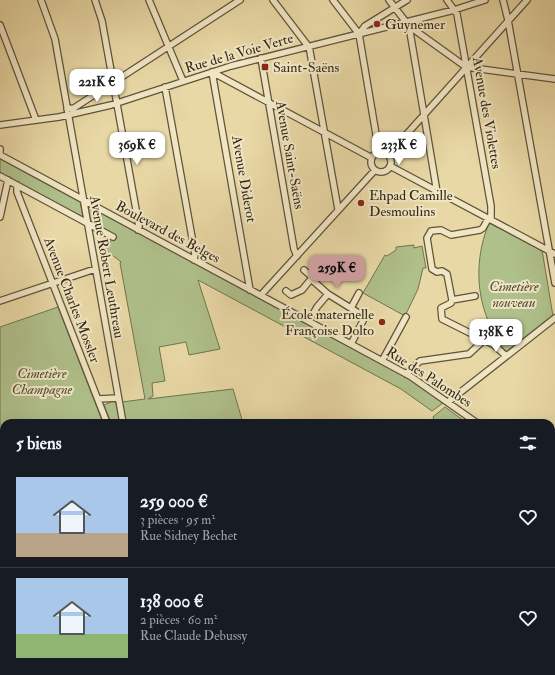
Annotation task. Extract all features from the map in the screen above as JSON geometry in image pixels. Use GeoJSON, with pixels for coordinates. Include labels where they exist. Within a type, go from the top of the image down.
{"type":"FeatureCollection","features":[{"type":"Feature","properties":{"kind":"street","name":"Avenue Robert Leuthreau"},"geometry":{"type":"LineString","coordinates":[[41,0],[55,39],[122,419]]}},
{"type":"Feature","properties":{"kind":"street"},"geometry":{"type":"LineString","coordinates":[[95,0],[102,21],[138,230]]}},
{"type":"Feature","properties":{"kind":"street"},"geometry":{"type":"LineString","coordinates":[[149,0],[183,81]]}},
{"type":"Feature","properties":{"kind":"street"},"geometry":{"type":"LineString","coordinates":[[67,112],[240,0]]}},
{"type":"Feature","properties":{"kind":"street"},"geometry":{"type":"LineString","coordinates":[[273,0],[308,46],[338,209]]}},
{"type":"Feature","properties":{"kind":"street"},"geometry":{"type":"LineString","coordinates":[[332,0],[359,34],[379,152]]}},
{"type":"Feature","properties":{"kind":"street"},"geometry":{"type":"LineString","coordinates":[[390,0],[408,24],[466,67],[555,79]]}},
{"type":"Feature","properties":{"kind":"street"},"geometry":{"type":"LineString","coordinates":[[359,34],[365,26],[407,0]]}},
{"type":"Feature","properties":{"kind":"street"},"geometry":{"type":"LineString","coordinates":[[447,0],[455,10]]}},
{"type":"Feature","properties":{"kind":"street","name":"Rue de la Voie Verte"},"geometry":{"type":"LineString","coordinates":[[0,125],[36,120],[67,112],[117,103],[183,81],[261,58],[359,34],[408,24],[485,0]]}},
{"type":"Feature","properties":{"kind":"street"},"geometry":{"type":"LineString","coordinates":[[503,0],[518,74],[555,283]]}},
{"type":"Feature","properties":{"kind":"street"},"geometry":{"type":"LineString","coordinates":[[388,155],[527,0]]}},
{"type":"Feature","properties":{"kind":"street","name":"Avenue des Violettes"},"geometry":{"type":"LineString","coordinates":[[455,10],[491,206],[489,219]]}},
{"type":"Feature","properties":{"kind":"street"},"geometry":{"type":"LineString","coordinates":[[408,24],[437,192]]}},
{"type":"Feature","properties":{"kind":"street"},"geometry":{"type":"LineString","coordinates":[[0,25],[36,120]]}},
{"type":"Feature","properties":{"kind":"street","name":"Avenue Saint-Saëns"},"geometry":{"type":"LineString","coordinates":[[261,58],[294,249],[297,256]]}},
{"type":"Feature","properties":{"kind":"street"},"geometry":{"type":"LineString","coordinates":[[212,72],[372,158]]}},
{"type":"Feature","properties":{"kind":"street","name":"Avenue Diderot"},"geometry":{"type":"LineString","coordinates":[[212,72],[250,290]]}},
{"type":"Feature","properties":{"kind":"street"},"geometry":{"type":"LineString","coordinates":[[165,87],[194,260]]}},
{"type":"Feature","properties":{"kind":"street"},"geometry":{"type":"LineString","coordinates":[[0,149],[0,154]]}},
{"type":"Feature","properties":{"kind":"street"},"geometry":{"type":"LineString","coordinates":[[379,152],[388,155]]}},
{"type":"Feature","properties":{"kind":"street"},"geometry":{"type":"LineString","coordinates":[[379,152],[372,158],[371,165],[375,170],[384,171],[390,166]]}},
{"type":"Feature","properties":{"kind":"street","name":"Boulevard des Belges"},"geometry":{"type":"LineString","coordinates":[[0,154],[138,230],[261,295]]}},
{"type":"Feature","properties":{"kind":"street"},"geometry":{"type":"LineString","coordinates":[[388,155],[390,166]]}},
{"type":"Feature","properties":{"kind":"street"},"geometry":{"type":"LineString","coordinates":[[390,166],[555,254]]}},
{"type":"Feature","properties":{"kind":"street"},"geometry":{"type":"LineString","coordinates":[[261,295],[375,170]]}},
{"type":"Feature","properties":{"kind":"street"},"geometry":{"type":"LineString","coordinates":[[0,176],[113,237]]}},
{"type":"Feature","properties":{"kind":"street"},"geometry":{"type":"LineString","coordinates":[[0,218],[8,180]]}},
{"type":"Feature","properties":{"kind":"street","name":"Avenue Charles Mossler"},"geometry":{"type":"LineString","coordinates":[[17,185],[17,192],[106,419]]}},
{"type":"Feature","properties":{"kind":"street"},"geometry":{"type":"LineString","coordinates":[[452,300],[447,274],[442,271],[437,272],[432,269],[427,235],[431,232],[441,230],[451,235],[480,230],[489,219]]}},
{"type":"Feature","properties":{"kind":"street"},"geometry":{"type":"LineString","coordinates":[[0,301],[95,269]]}},
{"type":"Feature","properties":{"kind":"street"},"geometry":{"type":"LineString","coordinates":[[304,270],[311,276],[311,279],[328,294],[351,308],[353,311],[365,317],[351,344]]}},
{"type":"Feature","properties":{"kind":"street"},"geometry":{"type":"LineString","coordinates":[[286,291],[291,295],[298,294],[311,279]]}},
{"type":"Feature","properties":{"kind":"street"},"geometry":{"type":"LineString","coordinates":[[351,308],[360,293]]}},
{"type":"Feature","properties":{"kind":"street"},"geometry":{"type":"LineString","coordinates":[[309,321],[316,307],[328,294]]}},
{"type":"Feature","properties":{"kind":"street","name":"Rue des Palombes"},"geometry":{"type":"LineString","coordinates":[[261,295],[406,374],[471,419]]}},
{"type":"Feature","properties":{"kind":"street"},"geometry":{"type":"LineString","coordinates":[[475,296],[452,300],[451,303],[441,308],[442,319],[500,349],[506,356]]}},
{"type":"Feature","properties":{"kind":"street"},"geometry":{"type":"LineString","coordinates":[[382,361],[406,317]]}},
{"type":"Feature","properties":{"kind":"street"},"geometry":{"type":"LineString","coordinates":[[448,402],[555,318]]}},
{"type":"Feature","properties":{"kind":"street"},"geometry":{"type":"LineString","coordinates":[[406,374],[420,361],[469,354],[484,340]]}},
{"type":"Feature","properties":{"kind":"street"},"geometry":{"type":"LineString","coordinates":[[98,399],[118,398]]}},
{"type":"Feature","properties":{"kind":"green space"},"geometry":{"type":"Polygon","coordinates":[[[0,157],[80,201],[83,217],[0,174],[0,157]]]}},
{"type":"Feature","properties":{"kind":"green space"},"geometry":{"type":"Polygon","coordinates":[[[91,207],[405,375],[443,403],[432,411],[401,389],[198,280],[220,349],[189,355],[186,342],[159,347],[165,381],[152,383],[153,396],[148,399],[233,389],[242,419],[125,419],[122,402],[145,399],[121,262],[106,250],[114,235],[90,221],[88,208],[91,207]]]}},
{"type":"Feature","properties":{"kind":"green space","name":"Cimetière nouveau"},"geometry":{"type":"Polygon","coordinates":[[[489,223],[542,250],[553,316],[506,352],[496,337],[489,322],[483,306],[480,290],[480,256],[483,240],[489,223]]]}},
{"type":"Feature","properties":{"kind":"green space"},"geometry":{"type":"Polygon","coordinates":[[[414,245],[414,248],[422,246],[426,268],[423,268],[418,289],[405,316],[363,293],[385,255],[387,256],[396,250],[396,247],[414,245]]]}},
{"type":"Feature","properties":{"kind":"green space","name":"Cimetière Champagne"},"geometry":{"type":"Polygon","coordinates":[[[58,307],[101,419],[0,419],[0,327],[58,307]]]}},
{"type":"Feature","properties":{"kind":"green space"},"geometry":{"type":"Polygon","coordinates":[[[113,401],[116,403],[119,419],[109,419],[104,405],[113,401]]]}},
{"type":"Feature","properties":{"kind":"green space"},"geometry":{"type":"Polygon","coordinates":[[[445,407],[462,419],[434,419],[433,417],[445,407]]]}},
{"type":"Feature","properties":{"kind":"place","name":"Guynemer"},"geometry":{"type":"Point","coordinates":[377,24]}},
{"type":"Feature","properties":{"kind":"place","name":"Saint-Saëns"},"geometry":{"type":"Point","coordinates":[265,67]}},
{"type":"Feature","properties":{"kind":"place","name":"Ehpad Camille Desmoulins"},"geometry":{"type":"Point","coordinates":[361,203]}},
{"type":"Feature","properties":{"kind":"place","name":"École maternelle Françoise Dolto"},"geometry":{"type":"Point","coordinates":[382,322]}}]}
